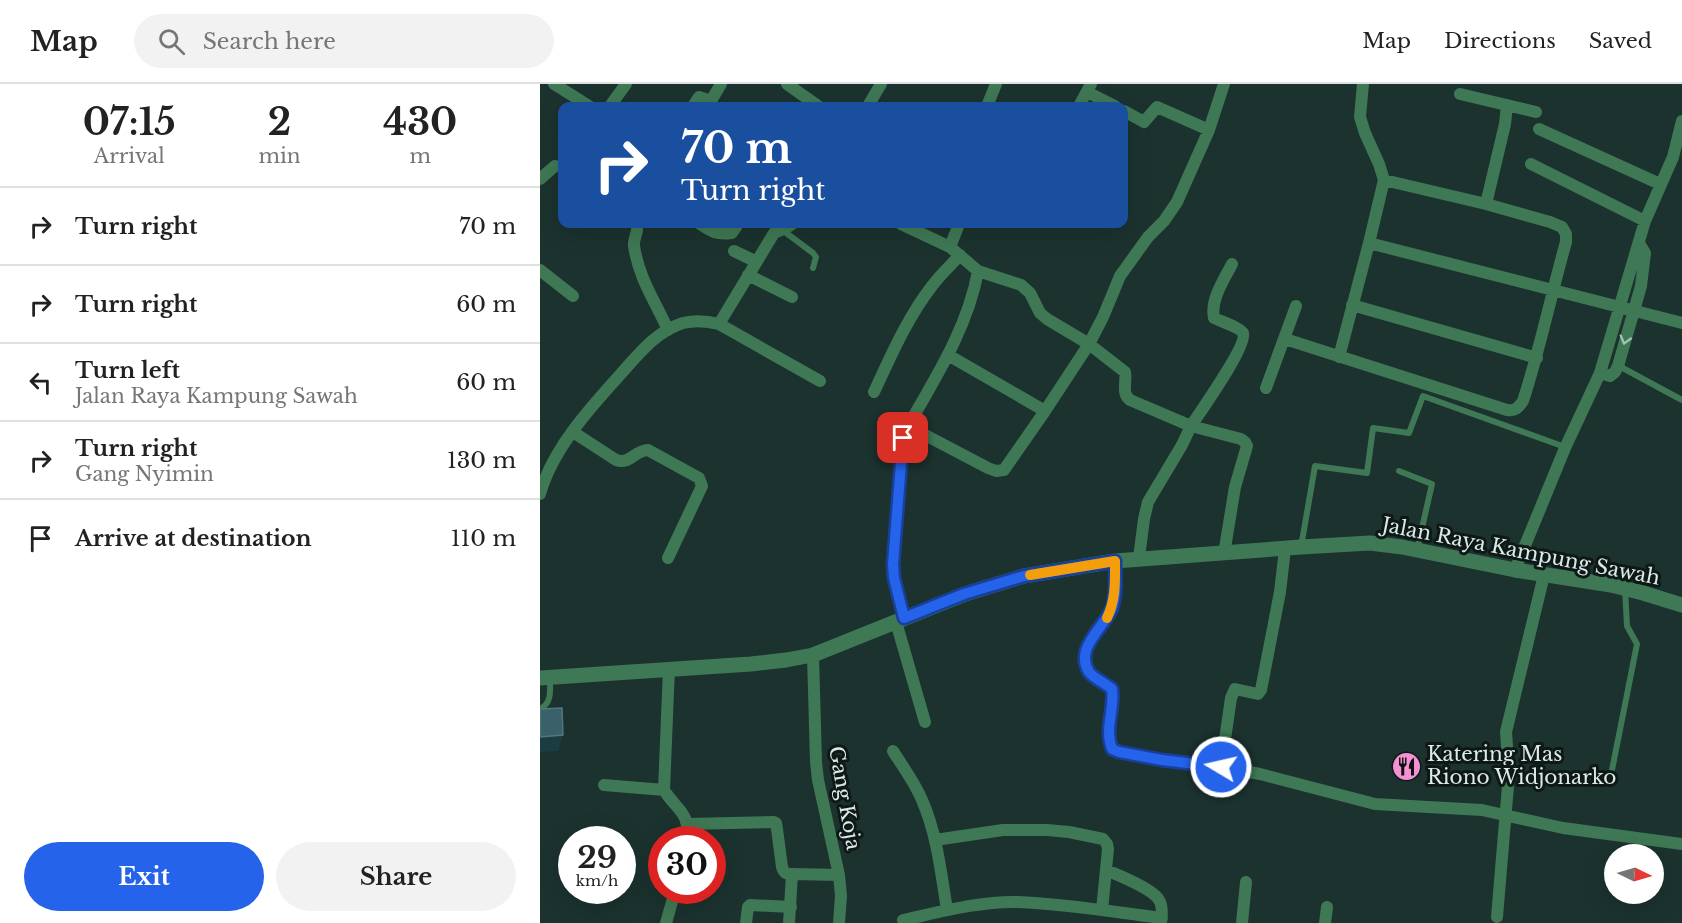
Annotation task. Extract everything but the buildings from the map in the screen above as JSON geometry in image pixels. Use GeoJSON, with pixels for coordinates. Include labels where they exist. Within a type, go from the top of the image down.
{"type":"FeatureCollection","features":[{"type":"Feature","properties":{"kind":"street"},"geometry":{"type":"LineString","coordinates":[[554,84],[583,102]]}},
{"type":"Feature","properties":{"kind":"street"},"geometry":{"type":"LineString","coordinates":[[613,102],[626,84]]}},
{"type":"Feature","properties":{"kind":"street"},"geometry":{"type":"LineString","coordinates":[[696,102],[699,97],[711,101],[721,84]]}},
{"type":"Feature","properties":{"kind":"street"},"geometry":{"type":"LineString","coordinates":[[787,84],[812,102]]}},
{"type":"Feature","properties":{"kind":"street"},"geometry":{"type":"LineString","coordinates":[[870,102],[881,84]]}},
{"type":"Feature","properties":{"kind":"street"},"geometry":{"type":"LineString","coordinates":[[989,102],[996,84]]}},
{"type":"Feature","properties":{"kind":"street"},"geometry":{"type":"LineString","coordinates":[[908,426],[988,468],[996,471],[1004,470],[1089,344],[1120,276],[1177,202],[1209,130],[1224,84]]}},
{"type":"Feature","properties":{"kind":"street"},"geometry":{"type":"LineString","coordinates":[[1339,357],[1384,180],[1360,117],[1363,84]]}},
{"type":"Feature","properties":{"kind":"street"},"geometry":{"type":"LineString","coordinates":[[1081,102],[1089,88],[1109,102]]}},
{"type":"Feature","properties":{"kind":"street"},"geometry":{"type":"LineString","coordinates":[[1460,94],[1536,112]]}},
{"type":"Feature","properties":{"kind":"street"},"geometry":{"type":"LineString","coordinates":[[1486,204],[1505,124],[1507,105]]}},
{"type":"Feature","properties":{"kind":"street"},"geometry":{"type":"LineString","coordinates":[[1128,113],[1144,122],[1156,107],[1209,130]]}},
{"type":"Feature","properties":{"kind":"street"},"geometry":{"type":"LineString","coordinates":[[1515,570],[1565,448],[1600,373],[1645,221],[1673,157],[1682,122]]}},
{"type":"Feature","properties":{"kind":"street"},"geometry":{"type":"LineString","coordinates":[[1539,129],[1660,184]]}},
{"type":"Feature","properties":{"kind":"street"},"geometry":{"type":"LineString","coordinates":[[1531,164],[1645,221]]}},
{"type":"Feature","properties":{"kind":"street"},"geometry":{"type":"LineString","coordinates":[[540,179],[555,166]]}},
{"type":"Feature","properties":{"kind":"street"},"geometry":{"type":"LineString","coordinates":[[1285,339],[1507,410],[1514,411],[1519,408],[1537,358],[1566,242],[1566,234],[1562,227],[1486,204],[1384,180]]}},
{"type":"Feature","properties":{"kind":"street"},"geometry":{"type":"LineString","coordinates":[[639,228],[633,244],[643,282],[668,330]]}},
{"type":"Feature","properties":{"kind":"street"},"geometry":{"type":"LineString","coordinates":[[706,228],[723,234],[732,233],[735,228]]}},
{"type":"Feature","properties":{"kind":"street"},"geometry":{"type":"LineString","coordinates":[[719,324],[779,228]]}},
{"type":"Feature","properties":{"kind":"street"},"geometry":{"type":"LineString","coordinates":[[910,228],[950,246],[978,271],[1021,285],[1030,293],[1040,314],[1089,344],[1125,372],[1124,393],[1126,397],[1191,426],[1245,442],[1224,554]]}},
{"type":"Feature","properties":{"kind":"street"},"geometry":{"type":"LineString","coordinates":[[950,246],[957,228]]}},
{"type":"Feature","properties":{"kind":"street"},"geometry":{"type":"LineString","coordinates":[[1369,243],[1682,323]]}},
{"type":"Feature","properties":{"kind":"street"},"geometry":{"type":"LineString","coordinates":[[1600,373],[1610,376],[1618,366],[1641,285],[1645,254],[1639,243]]}},
{"type":"Feature","properties":{"kind":"street"},"geometry":{"type":"LineString","coordinates":[[734,251],[756,261]]}},
{"type":"Feature","properties":{"kind":"street"},"geometry":{"type":"LineString","coordinates":[[874,392],[904,329],[923,297],[960,255]]}},
{"type":"Feature","properties":{"kind":"street"},"geometry":{"type":"LineString","coordinates":[[1139,558],[1148,502],[1182,446],[1191,426],[1244,341],[1244,333],[1240,328],[1227,325],[1214,318],[1213,311],[1218,294],[1232,264]]}},
{"type":"Feature","properties":{"kind":"street"},"geometry":{"type":"LineString","coordinates":[[540,270],[573,296]]}},
{"type":"Feature","properties":{"kind":"street"},"geometry":{"type":"LineString","coordinates":[[925,722],[900,620],[894,578],[893,554],[903,438],[948,355],[969,304],[978,271]]}},
{"type":"Feature","properties":{"kind":"street"},"geometry":{"type":"LineString","coordinates":[[748,275],[792,297]]}},
{"type":"Feature","properties":{"kind":"street"},"geometry":{"type":"LineString","coordinates":[[1352,305],[1537,358]]}},
{"type":"Feature","properties":{"kind":"street"},"geometry":{"type":"LineString","coordinates":[[1266,388],[1296,306]]}},
{"type":"Feature","properties":{"kind":"street"},"geometry":{"type":"LineString","coordinates":[[541,488],[553,462],[597,400],[646,346],[668,330],[682,324],[696,321],[719,324],[820,381]]}},
{"type":"Feature","properties":{"kind":"street"},"geometry":{"type":"LineString","coordinates":[[948,355],[1045,411]]}},
{"type":"Feature","properties":{"kind":"street"},"geometry":{"type":"LineString","coordinates":[[573,432],[616,460],[622,462],[629,460],[643,450],[648,450],[699,478],[702,486],[668,558]]}},
{"type":"Feature","properties":{"kind":"street","name":"Jalan Raya Kampung Sawah"},"geometry":{"type":"LineString","coordinates":[[545,677],[786,660],[813,655],[964,594],[1024,576],[1139,558],[1301,547],[1370,543],[1417,550],[1625,589],[1682,605]]}},
{"type":"Feature","properties":{"kind":"street"},"geometry":{"type":"LineString","coordinates":[[1221,767],[1231,698],[1235,689],[1258,694],[1261,690],[1280,592],[1285,549]]}},
{"type":"Feature","properties":{"kind":"street"},"geometry":{"type":"LineString","coordinates":[[1115,561],[1115,589],[1112,606],[1105,621],[1089,642],[1084,659],[1090,673],[1112,689],[1109,731],[1112,749],[1162,760],[1260,774],[1375,804],[1482,810],[1563,828],[1682,844]]}},
{"type":"Feature","properties":{"kind":"street"},"geometry":{"type":"LineString","coordinates":[[1497,917],[1509,774],[1506,732],[1544,575]]}},
{"type":"Feature","properties":{"kind":"street","name":"Gang Koja"},"geometry":{"type":"LineString","coordinates":[[813,655],[816,762],[839,875],[841,897],[839,923]]}},
{"type":"Feature","properties":{"kind":"street"},"geometry":{"type":"LineString","coordinates":[[669,669],[664,790],[684,813],[687,824],[774,822],[784,872],[787,874],[839,875]]}},
{"type":"Feature","properties":{"kind":"street"},"geometry":{"type":"LineString","coordinates":[[893,751],[921,797],[935,840],[947,910]]}},
{"type":"Feature","properties":{"kind":"street"},"geometry":{"type":"LineString","coordinates":[[604,785],[664,790]]}},
{"type":"Feature","properties":{"kind":"street"},"geometry":{"type":"LineString","coordinates":[[935,840],[1003,830],[1047,831],[1089,835],[1102,839],[1107,844],[1102,910]]}},
{"type":"Feature","properties":{"kind":"street"},"geometry":{"type":"LineString","coordinates":[[903,920],[947,910],[1018,902],[1102,910],[1161,920],[1162,907],[1159,899],[1129,880],[1106,870]]}},
{"type":"Feature","properties":{"kind":"street"},"geometry":{"type":"LineString","coordinates":[[789,923],[792,874]]}},
{"type":"Feature","properties":{"kind":"street"},"geometry":{"type":"LineString","coordinates":[[1242,923],[1246,882]]}},
{"type":"Feature","properties":{"kind":"street"},"geometry":{"type":"LineString","coordinates":[[666,923],[671,904]]}},
{"type":"Feature","properties":{"kind":"street"},"geometry":{"type":"LineString","coordinates":[[746,923],[750,905],[791,907]]}},
{"type":"Feature","properties":{"kind":"street"},"geometry":{"type":"LineString","coordinates":[[1325,923],[1327,907]]}},
{"type":"Feature","properties":{"kind":"lane"},"geometry":{"type":"LineString","coordinates":[[785,228],[816,257],[813,268]]}},
{"type":"Feature","properties":{"kind":"lane"},"geometry":{"type":"LineString","coordinates":[[1618,366],[1682,400]]}},
{"type":"Feature","properties":{"kind":"lane"},"geometry":{"type":"LineString","coordinates":[[1301,547],[1315,466],[1367,473],[1373,428],[1409,433],[1423,396],[1565,448]]}},
{"type":"Feature","properties":{"kind":"lane"},"geometry":{"type":"LineString","coordinates":[[1399,471],[1432,484],[1417,550]]}},
{"type":"Feature","properties":{"kind":"lane"},"geometry":{"type":"LineString","coordinates":[[1612,770],[1637,644],[1627,626],[1625,589]]}},
{"type":"Feature","properties":{"kind":"lane"},"geometry":{"type":"LineString","coordinates":[[540,709],[547,705],[549,700],[545,677]]}},
{"type":"Feature","properties":{"kind":"slow traffic"},"geometry":{"type":"LineString","coordinates":[[1030,575],[1115,561],[1115,589],[1107,618]]}},
{"type":"Feature","properties":{"kind":"place","name":"Katering Mas Riono Widjonarko"},"geometry":{"type":"Point","coordinates":[1406,766]}},
{"type":"Feature","properties":{"kind":"route"},"geometry":{"type":"LineString","coordinates":[[903,438],[893,564],[894,578],[904,618],[964,594],[1024,576],[1115,561],[1115,589],[1112,606],[1105,621],[1089,642],[1084,659],[1090,673],[1112,689],[1109,741],[1112,749],[1162,760],[1221,767]]}}]}
